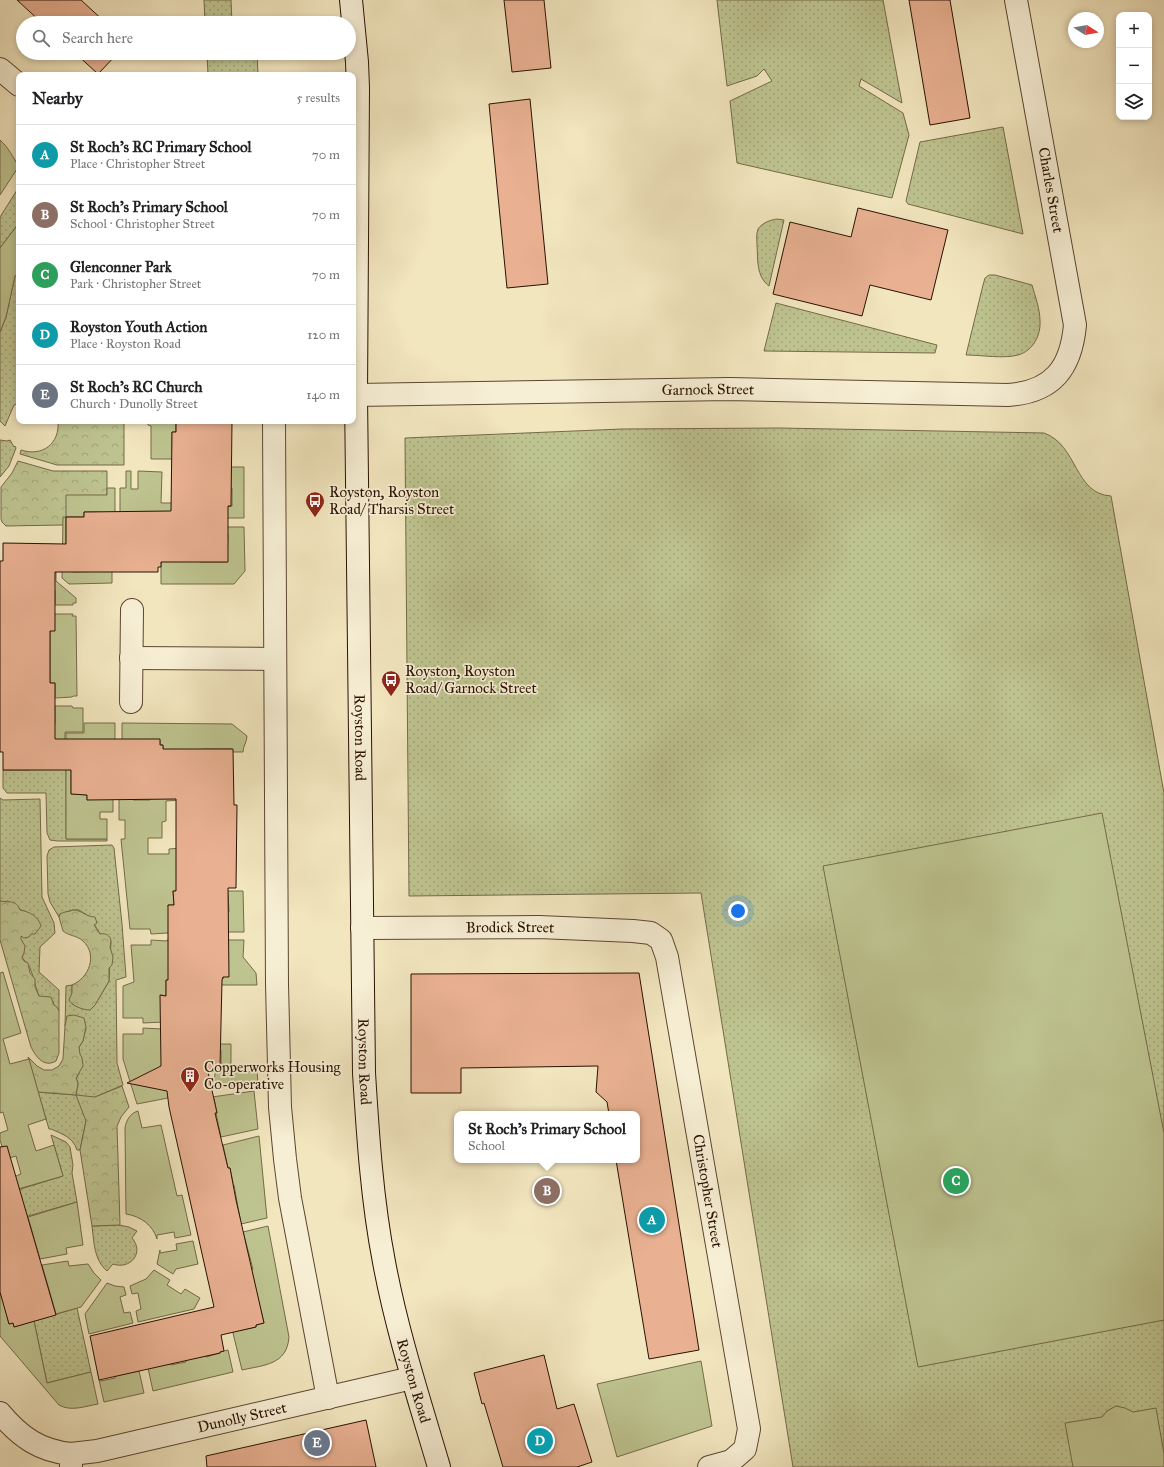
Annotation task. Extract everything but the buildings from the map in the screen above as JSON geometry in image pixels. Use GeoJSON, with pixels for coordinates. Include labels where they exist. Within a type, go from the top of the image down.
{"type":"FeatureCollection","features":[{"type":"Feature","properties":{"kind":"street","name":"Royston Road"},"geometry":{"type":"LineString","coordinates":[[351,0],[353,16]]}},
{"type":"Feature","properties":{"kind":"street","name":"Charles Street"},"geometry":{"type":"LineString","coordinates":[[1016,0],[1075,325],[1071,350],[1062,370],[1056,377]]}},
{"type":"Feature","properties":{"kind":"street","name":"Royston Road"},"geometry":{"type":"LineString","coordinates":[[356,49],[358,68],[356,153],[356,395],[364,1073],[371,1167],[384,1264],[412,1378],[439,1467]]}},
{"type":"Feature","properties":{"kind":"street"},"geometry":{"type":"LineString","coordinates":[[0,69],[16,82]]}},
{"type":"Feature","properties":{"kind":"street","name":"Garnock Street"},"geometry":{"type":"LineString","coordinates":[[356,395],[729,389],[1008,395],[1020,394],[1032,390],[1056,377]]}},
{"type":"Feature","properties":{"kind":"street"},"geometry":{"type":"LineString","coordinates":[[274,424],[277,991],[282,1133],[290,1198],[328,1398]]}},
{"type":"Feature","properties":{"kind":"street"},"geometry":{"type":"LineString","coordinates":[[131,702],[132,610]]}},
{"type":"Feature","properties":{"kind":"street"},"geometry":{"type":"LineString","coordinates":[[132,658],[275,659]]}},
{"type":"Feature","properties":{"kind":"street","name":"Brodick Street"},"geometry":{"type":"LineString","coordinates":[[362,928],[547,928],[643,931],[657,936]]}},
{"type":"Feature","properties":{"kind":"street","name":"Christopher Street"},"geometry":{"type":"LineString","coordinates":[[657,936],[661,940],[667,957],[749,1429],[745,1449],[730,1460],[710,1467]]}},
{"type":"Feature","properties":{"kind":"street","name":"Dunolly Street"},"geometry":{"type":"LineString","coordinates":[[3,1422],[21,1435],[39,1445],[60,1453],[71,1460],[97,1451],[412,1378]]}},
{"type":"Feature","properties":{"kind":"green space"},"geometry":{"type":"Polygon","coordinates":[[[204,0],[231,0],[232,16],[205,16],[204,0]]]}},
{"type":"Feature","properties":{"kind":"green space"},"geometry":{"type":"Polygon","coordinates":[[[717,0],[883,0],[902,103],[861,79],[859,86],[903,113],[909,135],[892,198],[737,163],[730,101],[772,81],[764,69],[757,76],[727,86],[717,0]]]}},
{"type":"Feature","properties":{"kind":"green space"},"geometry":{"type":"Polygon","coordinates":[[[207,60],[257,60],[258,72],[208,72],[207,60]]]}},
{"type":"Feature","properties":{"kind":"green space"},"geometry":{"type":"Polygon","coordinates":[[[1003,127],[1023,234],[908,204],[906,201],[920,142],[1003,127]]]}},
{"type":"Feature","properties":{"kind":"green space"},"geometry":{"type":"Polygon","coordinates":[[[0,140],[16,161],[16,171],[0,195],[0,140]]]}},
{"type":"Feature","properties":{"kind":"green space"},"geometry":{"type":"Polygon","coordinates":[[[16,192],[16,227],[0,248],[0,217],[16,192]]]}},
{"type":"Feature","properties":{"kind":"green space"},"geometry":{"type":"Polygon","coordinates":[[[777,219],[784,220],[769,286],[762,277],[758,267],[757,233],[758,229],[764,223],[777,219]]]}},
{"type":"Feature","properties":{"kind":"green space"},"geometry":{"type":"Polygon","coordinates":[[[16,227],[16,275],[6,317],[0,332],[0,248],[16,227]]]}},
{"type":"Feature","properties":{"kind":"green space"},"geometry":{"type":"Polygon","coordinates":[[[16,275],[16,404],[14,405],[5,426],[0,421],[0,332],[6,317],[16,275]]]}},
{"type":"Feature","properties":{"kind":"green space"},"geometry":{"type":"Polygon","coordinates":[[[989,275],[995,275],[1032,285],[1040,316],[1039,332],[1032,346],[1028,350],[1018,355],[1006,357],[966,355],[985,278],[989,275]]]}},
{"type":"Feature","properties":{"kind":"green space"},"geometry":{"type":"Polygon","coordinates":[[[776,303],[937,345],[935,353],[764,351],[776,303]]]}},
{"type":"Feature","properties":{"kind":"green space"},"geometry":{"type":"Polygon","coordinates":[[[58,424],[124,424],[124,465],[57,465],[20,454],[21,450],[36,452],[48,447],[53,442],[58,429],[58,424]]]}},
{"type":"Feature","properties":{"kind":"green space"},"geometry":{"type":"Polygon","coordinates":[[[176,424],[176,432],[172,432],[172,449],[176,459],[151,459],[151,426],[148,425],[176,424]]]}},
{"type":"Feature","properties":{"kind":"green space"},"geometry":{"type":"Polygon","coordinates":[[[780,428],[1044,433],[1055,439],[1064,448],[1090,487],[1099,493],[1111,496],[1164,793],[1164,1467],[793,1467],[701,893],[409,896],[405,438],[622,429],[780,428]]]}},
{"type":"Feature","properties":{"kind":"green space"},"geometry":{"type":"Polygon","coordinates":[[[0,440],[10,440],[16,448],[9,466],[0,477],[0,440]]]}},
{"type":"Feature","properties":{"kind":"green space"},"geometry":{"type":"Polygon","coordinates":[[[18,461],[53,471],[107,471],[107,495],[66,517],[63,525],[6,526],[1,519],[1,487],[12,473],[18,461]]]}},
{"type":"Feature","properties":{"kind":"green space"},"geometry":{"type":"Polygon","coordinates":[[[231,467],[244,467],[244,518],[224,518],[226,507],[232,506],[232,488],[226,488],[231,467]]]}},
{"type":"Feature","properties":{"kind":"green space"},"geometry":{"type":"Polygon","coordinates":[[[126,471],[131,471],[131,489],[138,489],[138,471],[162,472],[161,503],[176,503],[177,517],[120,517],[120,488],[126,488],[126,471]]]}},
{"type":"Feature","properties":{"kind":"green space"},"geometry":{"type":"Polygon","coordinates":[[[107,488],[115,488],[115,517],[99,512],[84,512],[84,517],[66,517],[66,495],[107,495],[107,488]]]}},
{"type":"Feature","properties":{"kind":"green space"},"geometry":{"type":"Polygon","coordinates":[[[63,517],[66,517],[66,567],[73,572],[112,571],[112,583],[69,584],[62,578],[63,517]]]}},
{"type":"Feature","properties":{"kind":"green space"},"geometry":{"type":"Polygon","coordinates":[[[224,527],[244,527],[245,571],[234,584],[161,584],[161,559],[199,559],[200,562],[227,562],[228,535],[224,527]]]}},
{"type":"Feature","properties":{"kind":"green space"},"geometry":{"type":"Polygon","coordinates":[[[56,563],[56,581],[76,598],[76,603],[73,603],[73,605],[55,605],[55,590],[50,590],[56,563]]]}},
{"type":"Feature","properties":{"kind":"green space"},"geometry":{"type":"Polygon","coordinates":[[[55,614],[73,614],[72,616],[76,616],[77,696],[55,698],[55,683],[50,683],[50,631],[55,614]]]}},
{"type":"Feature","properties":{"kind":"green space"},"geometry":{"type":"Polygon","coordinates":[[[55,706],[72,706],[73,708],[83,708],[83,732],[65,732],[65,749],[50,749],[55,723],[55,706]]]}},
{"type":"Feature","properties":{"kind":"green space"},"geometry":{"type":"Polygon","coordinates":[[[84,723],[115,723],[115,740],[71,749],[71,794],[87,795],[87,800],[113,795],[113,812],[100,812],[100,819],[107,819],[107,839],[66,839],[66,733],[84,733],[84,723]]]}},
{"type":"Feature","properties":{"kind":"green space"},"geometry":{"type":"Polygon","coordinates":[[[122,723],[232,724],[247,736],[247,738],[243,752],[233,752],[232,749],[205,749],[163,753],[163,745],[160,745],[160,740],[122,740],[122,723]]]}},
{"type":"Feature","properties":{"kind":"green space"},"geometry":{"type":"Polygon","coordinates":[[[66,749],[66,839],[107,839],[107,841],[50,840],[47,833],[46,793],[7,793],[3,788],[3,770],[30,770],[66,749]]]}},
{"type":"Feature","properties":{"kind":"green space"},"geometry":{"type":"Polygon","coordinates":[[[119,794],[133,795],[133,800],[150,800],[150,795],[160,794],[182,800],[166,801],[166,821],[162,822],[162,838],[148,838],[148,854],[169,854],[169,849],[182,848],[181,891],[173,891],[174,905],[168,905],[173,935],[167,933],[151,934],[150,929],[130,929],[121,839],[125,839],[125,820],[119,820],[119,794]]]}},
{"type":"Feature","properties":{"kind":"green space"},"geometry":{"type":"Polygon","coordinates":[[[0,798],[3,800],[40,799],[42,897],[54,923],[55,933],[40,947],[39,972],[59,990],[59,1011],[54,1006],[53,1001],[39,996],[30,968],[22,957],[24,953],[20,939],[25,911],[20,910],[8,901],[0,901],[0,798]]]}},
{"type":"Feature","properties":{"kind":"green space"},"geometry":{"type":"Polygon","coordinates":[[[1102,813],[1164,1133],[1164,1320],[918,1367],[823,866],[1102,813]]]}},
{"type":"Feature","properties":{"kind":"green space"},"geometry":{"type":"Polygon","coordinates":[[[112,845],[114,848],[126,977],[116,980],[117,1063],[123,1085],[95,1097],[86,1121],[80,1150],[77,1150],[73,1142],[67,1136],[49,1129],[38,1092],[76,1095],[78,1083],[76,1078],[79,1074],[79,1047],[83,1041],[86,1027],[68,1016],[65,1026],[66,986],[72,985],[72,1004],[80,1007],[98,1000],[109,981],[111,941],[100,934],[90,917],[79,910],[73,910],[60,914],[59,917],[50,902],[48,894],[47,856],[49,850],[54,847],[112,845]]]}},
{"type":"Feature","properties":{"kind":"green space"},"geometry":{"type":"Polygon","coordinates":[[[223,891],[243,891],[244,932],[228,932],[223,912],[229,912],[228,894],[223,893],[223,891]]]}},
{"type":"Feature","properties":{"kind":"green space"},"geometry":{"type":"Polygon","coordinates":[[[0,901],[12,902],[16,904],[20,910],[30,913],[36,917],[41,926],[35,934],[31,934],[29,937],[24,938],[21,936],[25,946],[22,957],[24,961],[28,963],[30,973],[35,979],[35,987],[39,996],[51,997],[54,1005],[59,1011],[59,1053],[56,1061],[52,1063],[44,1062],[38,1058],[31,1047],[0,940],[0,901]]]}},
{"type":"Feature","properties":{"kind":"green space"},"geometry":{"type":"Polygon","coordinates":[[[73,910],[95,917],[97,923],[94,925],[100,934],[107,935],[110,937],[111,941],[110,947],[113,957],[112,965],[109,968],[109,981],[95,1005],[90,1010],[78,1007],[69,1000],[72,993],[72,985],[78,982],[87,972],[91,959],[88,947],[83,941],[63,931],[59,917],[60,914],[73,910]]]}},
{"type":"Feature","properties":{"kind":"green space"},"geometry":{"type":"Polygon","coordinates":[[[151,940],[174,940],[173,980],[166,980],[166,996],[161,995],[163,1022],[143,1023],[143,1018],[123,1018],[123,986],[134,982],[131,945],[151,945],[151,940]]]}},
{"type":"Feature","properties":{"kind":"green space"},"geometry":{"type":"Polygon","coordinates":[[[228,940],[244,940],[243,957],[256,973],[257,985],[221,985],[215,980],[223,979],[228,940]]]}},
{"type":"Feature","properties":{"kind":"green space"},"geometry":{"type":"Polygon","coordinates":[[[3,972],[21,1033],[3,1039],[10,1064],[29,1059],[46,1119],[28,1125],[36,1151],[54,1145],[63,1176],[15,1190],[11,1178],[21,1174],[16,1156],[6,1159],[0,1140],[0,1133],[8,1130],[3,1112],[0,1113],[0,973],[3,972]]]}},
{"type":"Feature","properties":{"kind":"green space"},"geometry":{"type":"Polygon","coordinates":[[[74,1015],[84,1018],[86,1027],[83,1041],[79,1047],[83,1066],[76,1078],[78,1083],[76,1095],[38,1092],[28,1057],[37,1066],[44,1070],[52,1070],[59,1066],[63,1059],[67,1016],[74,1015]]]}},
{"type":"Feature","properties":{"kind":"green space"},"geometry":{"type":"Polygon","coordinates":[[[143,1028],[162,1029],[168,1098],[137,1104],[123,1059],[123,1034],[143,1034],[143,1028]]]}},
{"type":"Feature","properties":{"kind":"green space"},"geometry":{"type":"Polygon","coordinates":[[[216,1044],[231,1044],[231,1071],[257,1072],[258,1082],[213,1089],[216,1067],[221,1067],[221,1050],[216,1049],[216,1044]]]}},
{"type":"Feature","properties":{"kind":"green space"},"geometry":{"type":"Polygon","coordinates":[[[122,1086],[129,1107],[121,1117],[117,1126],[120,1225],[92,1226],[80,1150],[86,1121],[76,1095],[95,1097],[122,1086]]]}},
{"type":"Feature","properties":{"kind":"green space"},"geometry":{"type":"Polygon","coordinates":[[[254,1091],[258,1129],[221,1137],[214,1098],[212,1097],[254,1091]]]}},
{"type":"Feature","properties":{"kind":"green space"},"geometry":{"type":"Polygon","coordinates":[[[138,1111],[142,1128],[161,1125],[177,1196],[182,1195],[191,1235],[175,1238],[174,1232],[157,1235],[157,1239],[149,1225],[141,1219],[126,1214],[125,1128],[129,1118],[138,1111]]]}},
{"type":"Feature","properties":{"kind":"green space"},"geometry":{"type":"Polygon","coordinates":[[[51,1135],[66,1142],[70,1147],[73,1165],[72,1173],[77,1202],[18,1219],[11,1192],[63,1176],[51,1135]]]}},
{"type":"Feature","properties":{"kind":"green space"},"geometry":{"type":"Polygon","coordinates":[[[259,1136],[267,1218],[241,1224],[234,1185],[232,1185],[233,1183],[230,1168],[228,1168],[223,1145],[259,1136]]]}},
{"type":"Feature","properties":{"kind":"green space"},"geometry":{"type":"Polygon","coordinates":[[[77,1202],[83,1245],[66,1248],[67,1254],[40,1259],[28,1217],[77,1202]]]}},
{"type":"Feature","properties":{"kind":"green space"},"geometry":{"type":"Polygon","coordinates":[[[119,1225],[129,1227],[137,1231],[132,1238],[136,1244],[136,1254],[134,1259],[125,1265],[113,1264],[107,1271],[99,1262],[97,1256],[92,1226],[119,1225]]]}},
{"type":"Feature","properties":{"kind":"green space"},"geometry":{"type":"Polygon","coordinates":[[[268,1226],[289,1337],[284,1353],[279,1358],[266,1365],[242,1370],[232,1329],[242,1330],[256,1327],[256,1325],[264,1323],[251,1270],[253,1269],[243,1232],[268,1226]]]}},
{"type":"Feature","properties":{"kind":"green space"},"geometry":{"type":"Polygon","coordinates":[[[193,1241],[198,1264],[176,1269],[173,1274],[157,1264],[160,1250],[160,1253],[177,1250],[176,1244],[193,1241]]]}},
{"type":"Feature","properties":{"kind":"green space"},"geometry":{"type":"Polygon","coordinates":[[[68,1261],[69,1266],[88,1264],[101,1280],[81,1307],[56,1314],[42,1265],[68,1261]]]}},
{"type":"Feature","properties":{"kind":"green space"},"geometry":{"type":"Polygon","coordinates":[[[154,1270],[170,1280],[167,1285],[181,1294],[185,1289],[200,1298],[194,1309],[138,1322],[136,1311],[141,1309],[138,1293],[132,1294],[130,1286],[146,1279],[154,1270]]]}},
{"type":"Feature","properties":{"kind":"green space"},"geometry":{"type":"Polygon","coordinates":[[[107,1283],[124,1287],[126,1295],[120,1297],[124,1313],[130,1312],[133,1323],[89,1334],[85,1314],[107,1283]]]}},
{"type":"Feature","properties":{"kind":"green space"},"geometry":{"type":"Polygon","coordinates":[[[0,1288],[9,1324],[13,1323],[14,1327],[34,1321],[47,1383],[91,1372],[98,1404],[73,1408],[59,1405],[0,1336],[0,1288]]]}},
{"type":"Feature","properties":{"kind":"green space"},"geometry":{"type":"Polygon","coordinates":[[[77,1308],[91,1372],[47,1383],[34,1321],[77,1308]]]}},
{"type":"Feature","properties":{"kind":"green space"},"geometry":{"type":"Polygon","coordinates":[[[228,1350],[233,1372],[153,1391],[148,1368],[170,1363],[171,1365],[186,1362],[185,1360],[205,1355],[206,1357],[228,1350]]]}},
{"type":"Feature","properties":{"kind":"green space"},"geometry":{"type":"Polygon","coordinates":[[[701,1361],[712,1426],[617,1457],[597,1384],[701,1361]]]}},
{"type":"Feature","properties":{"kind":"green space"},"geometry":{"type":"Polygon","coordinates":[[[139,1371],[144,1393],[104,1402],[99,1380],[101,1381],[115,1378],[115,1376],[139,1371]]]}},
{"type":"Feature","properties":{"kind":"green space"},"geometry":{"type":"Polygon","coordinates":[[[1116,1406],[1133,1412],[1156,1408],[1164,1454],[1164,1467],[1073,1467],[1065,1423],[1102,1417],[1107,1411],[1116,1406]]]}},
{"type":"Feature","properties":{"kind":"place","name":"Royston, Royston Road/ Tharsis Street"},"geometry":{"type":"Point","coordinates":[315,518]}},
{"type":"Feature","properties":{"kind":"place","name":"Royston, Royston Road/ Garnock Street"},"geometry":{"type":"Point","coordinates":[391,697]}},
{"type":"Feature","properties":{"kind":"place","name":"Copperworks Housing Co-operative"},"geometry":{"type":"Point","coordinates":[190,1093]}},
{"type":"Feature","properties":{"kind":"place","name":"Glenconner Park"},"geometry":{"type":"Point","coordinates":[956,1181]}},
{"type":"Feature","properties":{"kind":"place","name":"St Roch's Primary School"},"geometry":{"type":"Point","coordinates":[547,1191]}},
{"type":"Feature","properties":{"kind":"place","name":"St Roch's RC Primary School"},"geometry":{"type":"Point","coordinates":[652,1220]}},
{"type":"Feature","properties":{"kind":"place","name":"Royston Youth Action"},"geometry":{"type":"Point","coordinates":[540,1441]}},
{"type":"Feature","properties":{"kind":"place","name":"St Roch's RC Church"},"geometry":{"type":"Point","coordinates":[317,1443]}}]}
